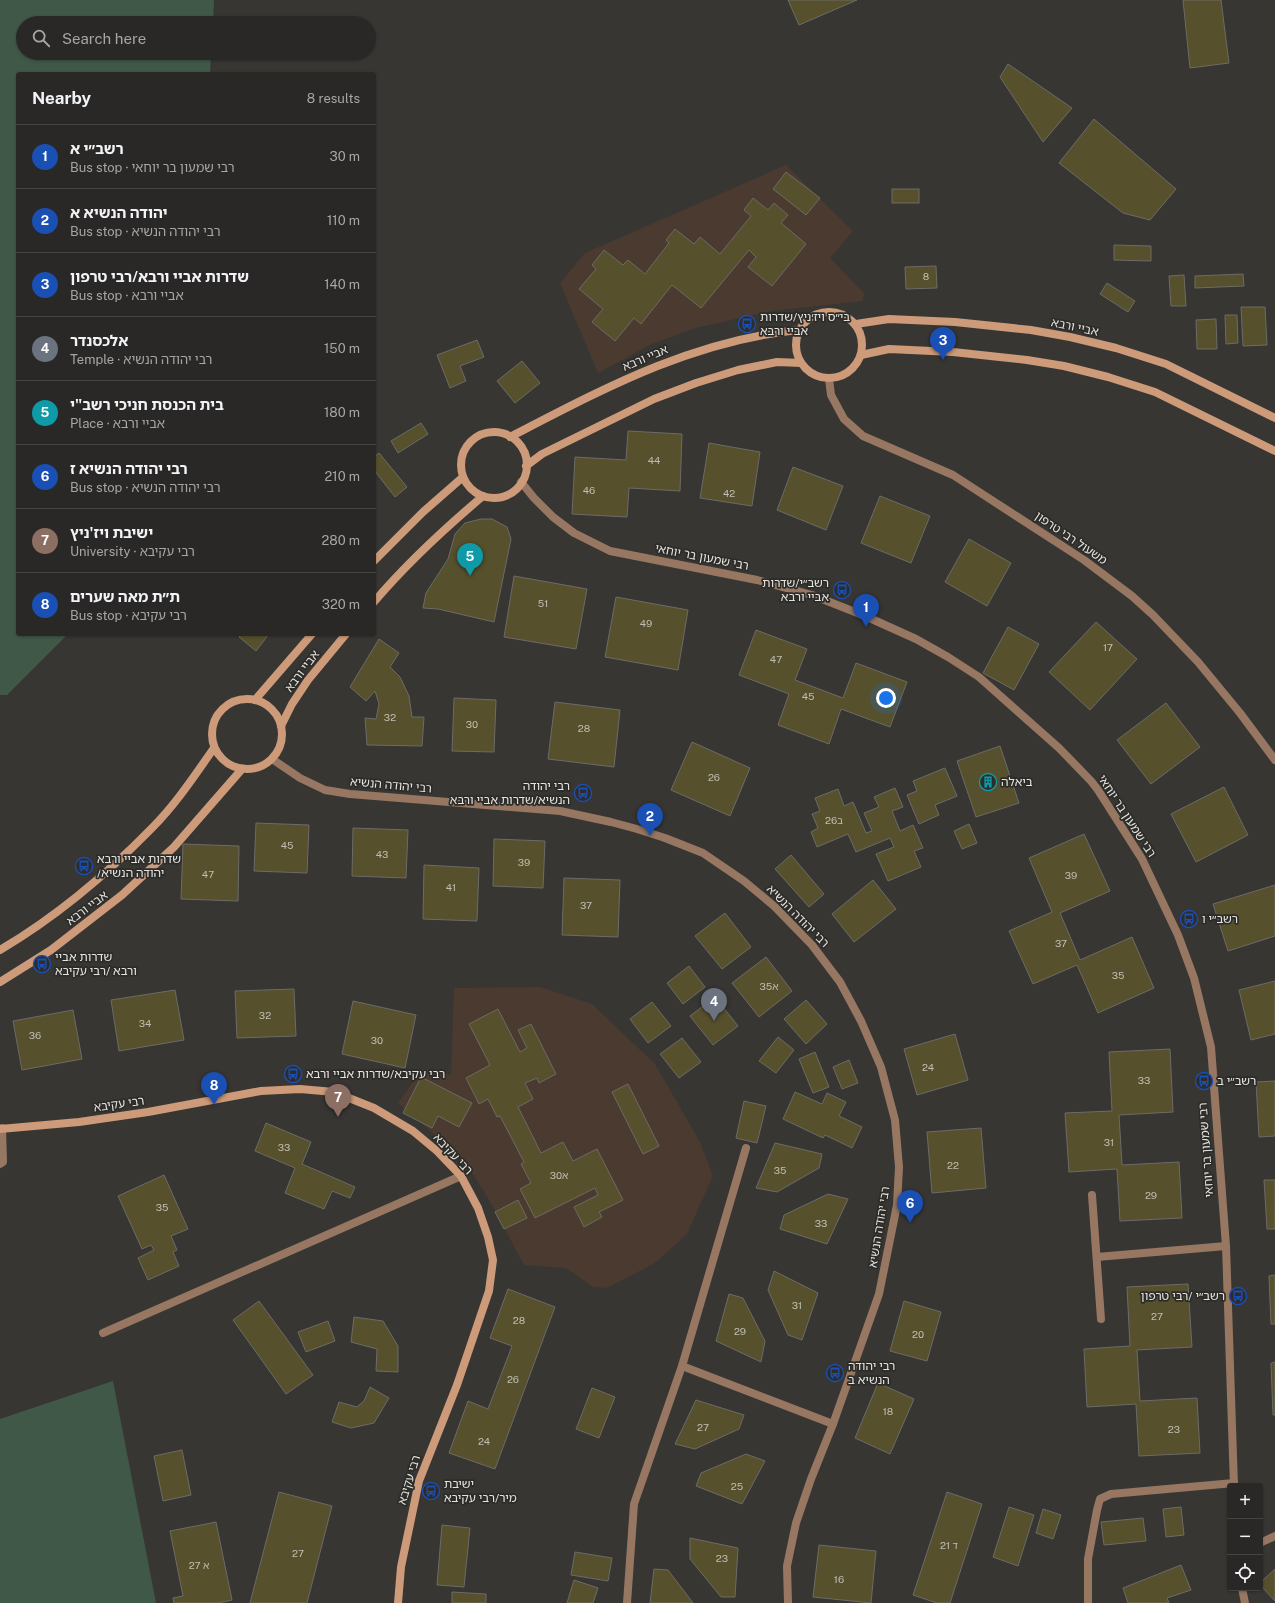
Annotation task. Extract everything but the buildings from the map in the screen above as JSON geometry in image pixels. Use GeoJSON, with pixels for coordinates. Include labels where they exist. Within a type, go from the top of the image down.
{"type":"FeatureCollection","features":[{"type":"Feature","properties":{"kind":"street"},"geometry":{"type":"LineString","coordinates":[[826,311],[838,312],[848,317],[856,324],[863,344],[861,355],[856,365],[849,372],[839,377],[829,379],[808,371],[801,363],[796,352],[796,341],[799,330],[810,317],[826,311]]}},
{"type":"Feature","properties":{"kind":"street","name":"אביי ורבא"},"geometry":{"type":"LineString","coordinates":[[856,324],[889,319],[955,322],[1031,330],[1070,337],[1116,348],[1166,364],[1274,417]]}},
{"type":"Feature","properties":{"kind":"street","name":"אביי ורבא"},"geometry":{"type":"LineString","coordinates":[[510,437],[642,371],[730,341],[771,333],[799,330]]}},
{"type":"Feature","properties":{"kind":"street"},"geometry":{"type":"LineString","coordinates":[[861,355],[889,349],[932,351],[1027,360],[1064,366],[1108,377],[1155,392],[1275,451]]}},
{"type":"Feature","properties":{"kind":"street"},"geometry":{"type":"LineString","coordinates":[[526,466],[542,454],[654,399],[738,370],[777,362],[801,363]]}},
{"type":"Feature","properties":{"kind":"street","name":"משעול רבי טרפון"},"geometry":{"type":"LineString","coordinates":[[829,379],[831,395],[844,419],[863,436],[953,475],[1084,560],[1132,596],[1153,615],[1198,662],[1240,713],[1275,760]]}},
{"type":"Feature","properties":{"kind":"street"},"geometry":{"type":"LineString","coordinates":[[490,432],[504,433],[515,439],[522,448],[526,460],[526,466],[524,478],[515,490],[505,496],[493,498],[476,493],[467,485],[460,466],[463,451],[470,442],[476,437],[490,432]]}},
{"type":"Feature","properties":{"kind":"street"},"geometry":{"type":"LineString","coordinates":[[376,559],[423,512],[463,477]]}},
{"type":"Feature","properties":{"kind":"street","name":"רבי שמעון בר יוחאי"},"geometry":{"type":"LineString","coordinates":[[521,482],[534,498],[553,517],[574,533],[610,551],[757,580],[812,595],[865,616],[916,639],[979,677],[1060,748],[1091,782],[1113,813],[1142,859],[1178,935],[1194,978],[1211,1047],[1226,1246],[1234,1483]]}},
{"type":"Feature","properties":{"kind":"street"},"geometry":{"type":"LineString","coordinates":[[376,600],[397,576],[441,532],[483,496]]}},
{"type":"Feature","properties":{"kind":"street","name":"אביי ורבא"},"geometry":{"type":"LineString","coordinates":[[255,700],[310,636]]}},
{"type":"Feature","properties":{"kind":"street","name":"אביי ורבא"},"geometry":{"type":"LineString","coordinates":[[281,726],[292,704],[308,680],[344,636]]}},
{"type":"Feature","properties":{"kind":"street"},"geometry":{"type":"LineString","coordinates":[[242,699],[255,700],[269,707],[277,716],[281,726],[280,745],[272,759],[262,767],[252,770],[242,769],[227,764],[216,753],[212,741],[212,726],[221,710],[235,701],[242,699]]}},
{"type":"Feature","properties":{"kind":"street","name":"אביי ורבא"},"geometry":{"type":"LineString","coordinates":[[0,950],[35,927],[104,874],[153,827],[191,781],[214,748]]}},
{"type":"Feature","properties":{"kind":"street","name":"רבי יהודה הנשיא"},"geometry":{"type":"LineString","coordinates":[[272,759],[300,778],[325,790],[350,794],[560,811],[611,822],[665,838],[703,853],[744,880],[774,906],[812,945],[845,992],[862,1021],[881,1067],[895,1120],[899,1167],[896,1205],[879,1294],[796,1523],[787,1566],[788,1603]]}},
{"type":"Feature","properties":{"kind":"street","name":"אביי ורבא"},"geometry":{"type":"LineString","coordinates":[[0,982],[51,950],[122,896],[174,846],[242,769]]}},
{"type":"Feature","properties":{"kind":"street","name":"רבי עקיבא"},"geometry":{"type":"LineString","coordinates":[[1,1128],[79,1122],[148,1112],[261,1091],[300,1089],[327,1091],[334,1092],[374,1108],[413,1131],[437,1151],[461,1176],[478,1208],[488,1237],[493,1260],[489,1291],[457,1385],[419,1481],[401,1567],[398,1603]]}},
{"type":"Feature","properties":{"kind":"street"},"geometry":{"type":"LineString","coordinates":[[0,1164],[3,1162],[1,1128]]}},
{"type":"Feature","properties":{"kind":"street"},"geometry":{"type":"LineString","coordinates":[[626,1603],[634,1504],[682,1366],[746,1148]]}},
{"type":"Feature","properties":{"kind":"street"},"geometry":{"type":"LineString","coordinates":[[103,1333],[461,1176]]}},
{"type":"Feature","properties":{"kind":"street"},"geometry":{"type":"LineString","coordinates":[[1092,1195],[1101,1319]]}},
{"type":"Feature","properties":{"kind":"street"},"geometry":{"type":"LineString","coordinates":[[1097,1257],[1226,1246]]}},
{"type":"Feature","properties":{"kind":"street"},"geometry":{"type":"LineString","coordinates":[[682,1366],[833,1424]]}},
{"type":"Feature","properties":{"kind":"street"},"geometry":{"type":"LineString","coordinates":[[1088,1603],[1088,1559],[1100,1499],[1111,1494],[1227,1486]]}},
{"type":"Feature","properties":{"kind":"street"},"geometry":{"type":"LineString","coordinates":[[1263,1542],[1275,1536]]}},
{"type":"Feature","properties":{"kind":"street"},"geometry":{"type":"LineString","coordinates":[[1243,1591],[1245,1603]]}},
{"type":"Feature","properties":{"kind":"shaded area"},"geometry":{"type":"Polygon","coordinates":[[[786,165],[853,231],[830,258],[864,293],[863,301],[771,311],[696,328],[652,344],[598,373],[560,283],[585,253],[786,165]]]}},
{"type":"Feature","properties":{"kind":"shaded area"},"geometry":{"type":"Polygon","coordinates":[[[540,987],[592,1004],[655,1064],[700,1142],[713,1176],[687,1234],[655,1263],[607,1288],[593,1287],[566,1268],[524,1265],[488,1198],[463,1159],[398,1103],[423,1068],[451,1075],[454,988],[540,987]]]}},
{"type":"Feature","properties":{"kind":"green space"},"geometry":{"type":"Polygon","coordinates":[[[0,0],[214,0],[213,16],[16,16],[16,60],[211,60],[210,72],[16,72],[16,636],[66,636],[7,695],[0,695],[0,0]]]}},
{"type":"Feature","properties":{"kind":"green space"},"geometry":{"type":"Polygon","coordinates":[[[113,1381],[156,1603],[0,1603],[0,1419],[113,1381]]]}},
{"type":"Feature","properties":{"kind":"place","name":"בי״ס ויז׳ניץ/שדרות אביי ורבא"},"geometry":{"type":"Point","coordinates":[747,324]}},
{"type":"Feature","properties":{"kind":"place","name":"שדרות אביי ורבא/רבי טרפון"},"geometry":{"type":"Point","coordinates":[943,360]}},
{"type":"Feature","properties":{"kind":"place","name":"בית הכנסת חניכי רשב\"י"},"geometry":{"type":"Point","coordinates":[470,576]}},
{"type":"Feature","properties":{"kind":"place","name":"רשב״י/שדרות אביי ורבא"},"geometry":{"type":"Point","coordinates":[842,590]}},
{"type":"Feature","properties":{"kind":"place","name":"רשב״י א"},"geometry":{"type":"Point","coordinates":[866,627]}},
{"type":"Feature","properties":{"kind":"place","name":"ביאלה"},"geometry":{"type":"Point","coordinates":[988,782]}},
{"type":"Feature","properties":{"kind":"place","name":"רבי יהודה הנשיא/שדרות אביי ורבא"},"geometry":{"type":"Point","coordinates":[583,793]}},
{"type":"Feature","properties":{"kind":"place","name":"יהודה הנשיא א"},"geometry":{"type":"Point","coordinates":[650,836]}},
{"type":"Feature","properties":{"kind":"place","name":"שדרות אביי ורבא /יהודה הנשיא"},"geometry":{"type":"Point","coordinates":[84,866]}},
{"type":"Feature","properties":{"kind":"place","name":"רשב״י ו"},"geometry":{"type":"Point","coordinates":[1189,919]}},
{"type":"Feature","properties":{"kind":"place","name":"שדרות אביי ורבא /רבי עקיבא"},"geometry":{"type":"Point","coordinates":[42,964]}},
{"type":"Feature","properties":{"kind":"place","name":"אלכסנדר"},"geometry":{"type":"Point","coordinates":[714,1021]}},
{"type":"Feature","properties":{"kind":"place","name":"רבי עקיבא/שדרות אביי ורבא"},"geometry":{"type":"Point","coordinates":[293,1074]}},
{"type":"Feature","properties":{"kind":"place","name":"רשב״י ב"},"geometry":{"type":"Point","coordinates":[1204,1081]}},
{"type":"Feature","properties":{"kind":"place","name":"ת״ת מאה שערים"},"geometry":{"type":"Point","coordinates":[214,1105]}},
{"type":"Feature","properties":{"kind":"place","name":"ישיבת ויז'ניץ"},"geometry":{"type":"Point","coordinates":[338,1117]}},
{"type":"Feature","properties":{"kind":"place","name":"רבי יהודה הנשיא ז"},"geometry":{"type":"Point","coordinates":[910,1223]}},
{"type":"Feature","properties":{"kind":"place","name":"רשב״י /רבי טרפון"},"geometry":{"type":"Point","coordinates":[1238,1296]}},
{"type":"Feature","properties":{"kind":"place","name":"רבי יהודה הנשיא ב"},"geometry":{"type":"Point","coordinates":[835,1373]}},
{"type":"Feature","properties":{"kind":"place","name":"ישיבת מיר/רבי עקיבא"},"geometry":{"type":"Point","coordinates":[431,1491]}}]}
